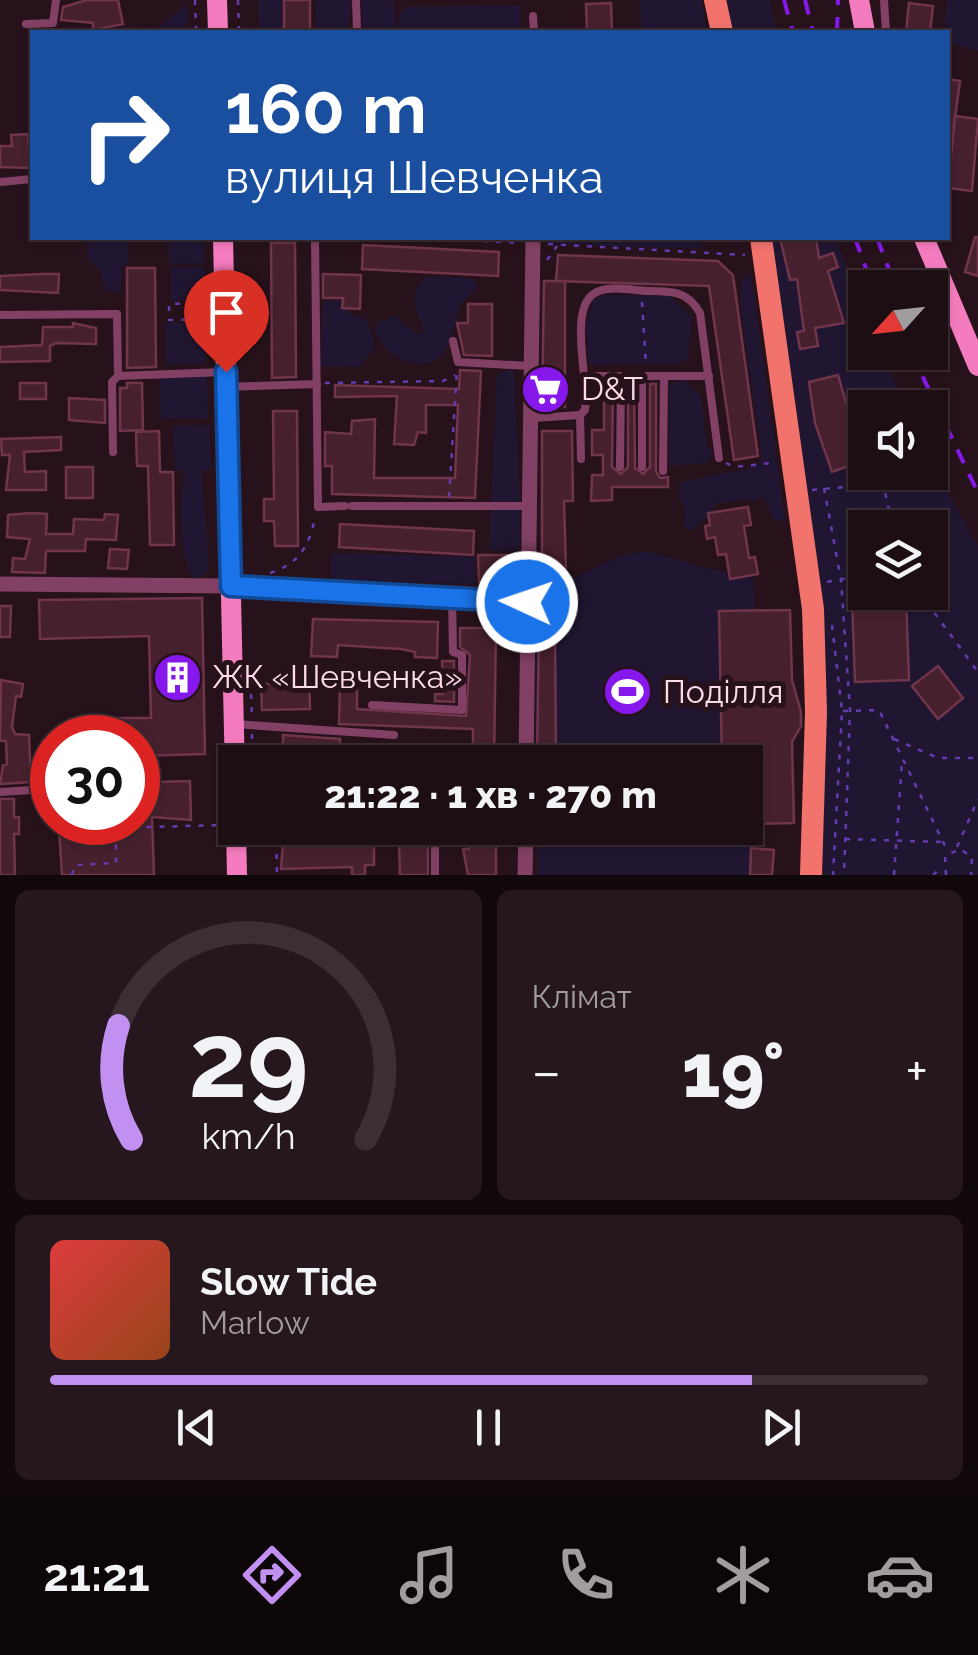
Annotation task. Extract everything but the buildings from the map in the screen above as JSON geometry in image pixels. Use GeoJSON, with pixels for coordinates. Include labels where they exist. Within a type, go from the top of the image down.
{"type":"FeatureCollection","features":[{"type":"Feature","properties":{"kind":"main road"},"geometry":{"type":"LineString","coordinates":[[217,0],[218,30]]}},
{"type":"Feature","properties":{"kind":"main road"},"geometry":{"type":"LineString","coordinates":[[715,0],[722,30]]}},
{"type":"Feature","properties":{"kind":"main road"},"geometry":{"type":"LineString","coordinates":[[860,0],[864,30]]}},
{"type":"Feature","properties":{"kind":"main road"},"geometry":{"type":"LineString","coordinates":[[223,240],[234,745]]}},
{"type":"Feature","properties":{"kind":"main road"},"geometry":{"type":"LineString","coordinates":[[925,240],[978,366]]}},
{"type":"Feature","properties":{"kind":"main road"},"geometry":{"type":"LineString","coordinates":[[757,247],[813,609],[816,712],[811,875]]}},
{"type":"Feature","properties":{"kind":"main road"},"geometry":{"type":"LineString","coordinates":[[233,845],[237,875]]}},
{"type":"Feature","properties":{"kind":"street"},"geometry":{"type":"LineString","coordinates":[[526,745],[533,240]]}},
{"type":"Feature","properties":{"kind":"street"},"geometry":{"type":"LineString","coordinates":[[0,584],[231,586],[527,602]]}},
{"type":"Feature","properties":{"kind":"street"},"geometry":{"type":"LineString","coordinates":[[525,875],[526,845]]}},
{"type":"Feature","properties":{"kind":"lane"},"geometry":{"type":"LineString","coordinates":[[26,24],[53,23],[56,0]]}},
{"type":"Feature","properties":{"kind":"lane"},"geometry":{"type":"LineString","coordinates":[[356,0],[357,30]]}},
{"type":"Feature","properties":{"kind":"lane"},"geometry":{"type":"LineString","coordinates":[[884,0],[886,30]]}},
{"type":"Feature","properties":{"kind":"lane"},"geometry":{"type":"LineString","coordinates":[[534,16],[534,30]]}},
{"type":"Feature","properties":{"kind":"lane"},"geometry":{"type":"LineString","coordinates":[[0,182],[30,179]]}},
{"type":"Feature","properties":{"kind":"lane"},"geometry":{"type":"LineString","coordinates":[[316,240],[318,507],[531,506]]}},
{"type":"Feature","properties":{"kind":"lane"},"geometry":{"type":"LineString","coordinates":[[581,459],[580,415],[586,406],[586,376],[580,316],[586,300],[603,290],[674,291],[695,304],[719,458]]}},
{"type":"Feature","properties":{"kind":"lane"},"geometry":{"type":"LineString","coordinates":[[0,315],[117,314],[118,376],[112,382],[112,452]]}},
{"type":"Feature","properties":{"kind":"lane"},"geometry":{"type":"LineString","coordinates":[[453,341],[458,362],[534,366]]}},
{"type":"Feature","properties":{"kind":"lane"},"geometry":{"type":"LineString","coordinates":[[118,376],[317,384]]}},
{"type":"Feature","properties":{"kind":"lane"},"geometry":{"type":"LineString","coordinates":[[586,376],[709,376]]}},
{"type":"Feature","properties":{"kind":"lane"},"geometry":{"type":"LineString","coordinates":[[620,467],[621,376]]}},
{"type":"Feature","properties":{"kind":"lane"},"geometry":{"type":"LineString","coordinates":[[642,467],[644,376]]}},
{"type":"Feature","properties":{"kind":"lane"},"geometry":{"type":"LineString","coordinates":[[663,470],[664,376]]}},
{"type":"Feature","properties":{"kind":"lane"},"geometry":{"type":"LineString","coordinates":[[533,418],[580,415]]}},
{"type":"Feature","properties":{"kind":"lane"},"geometry":{"type":"LineString","coordinates":[[372,706],[462,710],[462,655],[453,652],[452,598]]}},
{"type":"Feature","properties":{"kind":"lane"},"geometry":{"type":"LineString","coordinates":[[234,724],[394,735]]}},
{"type":"Feature","properties":{"kind":"lane"},"geometry":{"type":"LineString","coordinates":[[0,792],[30,789]]}},
{"type":"Feature","properties":{"kind":"lane"},"geometry":{"type":"LineString","coordinates":[[435,845],[435,875]]}},
{"type":"Feature","properties":{"kind":"path"},"geometry":{"type":"LineString","coordinates":[[195,0],[196,30]]}},
{"type":"Feature","properties":{"kind":"path"},"geometry":{"type":"LineString","coordinates":[[238,0],[239,30]]}},
{"type":"Feature","properties":{"kind":"path"},"geometry":{"type":"LineString","coordinates":[[533,240],[757,247]]}},
{"type":"Feature","properties":{"kind":"path"},"geometry":{"type":"LineString","coordinates":[[642,291],[644,376]]}},
{"type":"Feature","properties":{"kind":"path"},"geometry":{"type":"LineString","coordinates":[[214,302],[168,304],[168,320],[214,318]]}},
{"type":"Feature","properties":{"kind":"path"},"geometry":{"type":"LineString","coordinates":[[448,508],[458,362]]}},
{"type":"Feature","properties":{"kind":"path"},"geometry":{"type":"LineString","coordinates":[[317,384],[443,381],[456,374]]}},
{"type":"Feature","properties":{"kind":"path"},"geometry":{"type":"LineString","coordinates":[[719,458],[734,467],[779,463]]}},
{"type":"Feature","properties":{"kind":"path"},"geometry":{"type":"LineString","coordinates":[[812,490],[878,484],[885,492],[890,510]]}},
{"type":"Feature","properties":{"kind":"path"},"geometry":{"type":"LineString","coordinates":[[824,488],[841,580],[850,710],[844,875]]}},
{"type":"Feature","properties":{"kind":"path"},"geometry":{"type":"LineString","coordinates":[[256,578],[285,568],[309,547],[318,507]]}},
{"type":"Feature","properties":{"kind":"path"},"geometry":{"type":"LineString","coordinates":[[827,582],[848,578]]}},
{"type":"Feature","properties":{"kind":"path"},"geometry":{"type":"LineString","coordinates":[[933,610],[978,672]]}},
{"type":"Feature","properties":{"kind":"path"},"geometry":{"type":"LineString","coordinates":[[842,711],[879,710],[948,852]]}},
{"type":"Feature","properties":{"kind":"path"},"geometry":{"type":"LineString","coordinates":[[892,738],[938,758],[978,758]]}},
{"type":"Feature","properties":{"kind":"path"},"geometry":{"type":"LineString","coordinates":[[894,875],[902,757]]}},
{"type":"Feature","properties":{"kind":"path"},"geometry":{"type":"LineString","coordinates":[[933,875],[942,867],[948,852],[956,849],[978,799]]}},
{"type":"Feature","properties":{"kind":"path"},"geometry":{"type":"LineString","coordinates":[[72,875],[76,865],[116,863],[116,828],[218,826]]}},
{"type":"Feature","properties":{"kind":"path"},"geometry":{"type":"LineString","coordinates":[[845,838],[943,842]]}},
{"type":"Feature","properties":{"kind":"path"},"geometry":{"type":"LineString","coordinates":[[277,845],[278,875]]}},
{"type":"Feature","properties":{"kind":"path"},"geometry":{"type":"LineString","coordinates":[[956,849],[972,857],[972,875]]}},
{"type":"Feature","properties":{"kind":"path"},"geometry":{"type":"LineString","coordinates":[[942,867],[946,875]]}},
{"type":"Feature","properties":{"kind":"shaded area"},"geometry":{"type":"Polygon","coordinates":[[[258,0],[282,0],[283,30],[259,30],[258,0]]]}},
{"type":"Feature","properties":{"kind":"shaded area"},"geometry":{"type":"Polygon","coordinates":[[[315,0],[351,0],[348,30],[317,30],[315,0]]]}},
{"type":"Feature","properties":{"kind":"shaded area"},"geometry":{"type":"Polygon","coordinates":[[[362,0],[394,0],[396,30],[363,30],[362,0]]]}},
{"type":"Feature","properties":{"kind":"shaded area"},"geometry":{"type":"Polygon","coordinates":[[[640,0],[701,0],[707,30],[642,30],[640,0]]]}},
{"type":"Feature","properties":{"kind":"shaded area"},"geometry":{"type":"Polygon","coordinates":[[[722,0],[770,0],[777,30],[728,30],[722,0]]]}},
{"type":"Feature","properties":{"kind":"shaded area"},"geometry":{"type":"Polygon","coordinates":[[[947,0],[978,0],[978,51],[952,43],[950,30],[945,26],[947,0]]]}},
{"type":"Feature","properties":{"kind":"shaded area"},"geometry":{"type":"Polygon","coordinates":[[[187,4],[189,23],[180,30],[126,30],[157,29],[187,4]]]}},
{"type":"Feature","properties":{"kind":"shaded area"},"geometry":{"type":"Polygon","coordinates":[[[520,5],[521,30],[401,30],[399,15],[406,7],[520,5]]]}},
{"type":"Feature","properties":{"kind":"shaded area"},"geometry":{"type":"Polygon","coordinates":[[[86,240],[128,240],[129,261],[122,268],[121,292],[106,291],[98,268],[88,259],[86,240]]]}},
{"type":"Feature","properties":{"kind":"shaded area"},"geometry":{"type":"Polygon","coordinates":[[[168,240],[204,240],[205,263],[170,264],[168,240]]]}},
{"type":"Feature","properties":{"kind":"shaded area"},"geometry":{"type":"Polygon","coordinates":[[[544,240],[701,240],[703,249],[546,244],[544,240]]]}},
{"type":"Feature","properties":{"kind":"shaded area"},"geometry":{"type":"Polygon","coordinates":[[[767,240],[837,240],[848,270],[848,370],[889,370],[898,390],[848,390],[848,490],[946,490],[978,546],[978,875],[816,875],[822,712],[767,240]]]}},
{"type":"Feature","properties":{"kind":"shaded area"},"geometry":{"type":"Polygon","coordinates":[[[171,267],[205,267],[206,301],[171,301],[171,267]]]}},
{"type":"Feature","properties":{"kind":"shaded area"},"geometry":{"type":"Polygon","coordinates":[[[751,274],[785,521],[774,520],[765,498],[715,504],[710,515],[690,531],[684,526],[685,509],[678,494],[682,482],[751,468],[762,459],[740,305],[741,280],[751,274]]]}},
{"type":"Feature","properties":{"kind":"shaded area"},"geometry":{"type":"Polygon","coordinates":[[[426,277],[472,278],[478,288],[461,305],[442,355],[423,364],[393,354],[375,331],[377,323],[395,316],[417,334],[424,333],[415,298],[426,277]]]}},
{"type":"Feature","properties":{"kind":"shaded area"},"geometry":{"type":"Polygon","coordinates":[[[604,295],[669,296],[692,316],[688,360],[678,364],[589,365],[586,325],[593,301],[604,295]]]}},
{"type":"Feature","properties":{"kind":"shaded area"},"geometry":{"type":"Polygon","coordinates":[[[323,301],[343,301],[349,313],[367,320],[375,346],[360,367],[321,366],[323,301]]]}},
{"type":"Feature","properties":{"kind":"shaded area"},"geometry":{"type":"Polygon","coordinates":[[[206,322],[206,364],[166,365],[165,323],[206,322]]]}},
{"type":"Feature","properties":{"kind":"shaded area"},"geometry":{"type":"Polygon","coordinates":[[[514,368],[521,544],[514,551],[489,550],[497,374],[514,368]]]}},
{"type":"Feature","properties":{"kind":"shaded area"},"geometry":{"type":"Polygon","coordinates":[[[207,376],[208,418],[161,419],[160,377],[207,376]]]}},
{"type":"Feature","properties":{"kind":"shaded area"},"geometry":{"type":"Polygon","coordinates":[[[685,380],[701,396],[707,448],[712,450],[709,463],[669,466],[669,385],[685,380]]]}},
{"type":"Feature","properties":{"kind":"shaded area"},"geometry":{"type":"Polygon","coordinates":[[[210,425],[211,469],[202,470],[209,570],[195,580],[186,560],[181,526],[187,471],[175,470],[173,426],[210,425]]]}},
{"type":"Feature","properties":{"kind":"shaded area","name":"Поділля"},"geometry":{"type":"Polygon","coordinates":[[[646,551],[729,574],[730,578],[753,575],[755,611],[719,612],[722,745],[535,745],[535,574],[566,568],[568,580],[623,555],[646,551]]]}},
{"type":"Feature","properties":{"kind":"shaded area"},"geometry":{"type":"Polygon","coordinates":[[[331,553],[476,557],[476,584],[331,580],[331,553]]]}},
{"type":"Feature","properties":{"kind":"shaded area"},"geometry":{"type":"Polygon","coordinates":[[[537,845],[751,845],[750,875],[538,875],[537,845]]]}},
{"type":"Feature","properties":{"kind":"railway"},"geometry":{"type":"LineString","coordinates":[[784,0],[792,30]]}},
{"type":"Feature","properties":{"kind":"railway"},"geometry":{"type":"LineString","coordinates":[[805,0],[812,30]]}},
{"type":"Feature","properties":{"kind":"railway"},"geometry":{"type":"LineString","coordinates":[[837,30],[838,0]]}},
{"type":"Feature","properties":{"kind":"railway"},"geometry":{"type":"LineString","coordinates":[[856,240],[867,270]]}},
{"type":"Feature","properties":{"kind":"railway"},"geometry":{"type":"LineString","coordinates":[[878,240],[889,270]]}},
{"type":"Feature","properties":{"kind":"railway"},"geometry":{"type":"LineString","coordinates":[[920,370],[978,493]]}},
{"type":"Feature","properties":{"kind":"place","name":"D&T"},"geometry":{"type":"Point","coordinates":[546,389]}},
{"type":"Feature","properties":{"kind":"place","name":"ЖК «Шевченка»"},"geometry":{"type":"Point","coordinates":[177,677]}},
{"type":"Feature","properties":{"kind":"place","name":"Поділля"},"geometry":{"type":"Point","coordinates":[628,692]}},
{"type":"Feature","properties":{"kind":"route"},"geometry":{"type":"LineString","coordinates":[[226,372],[231,586],[527,602]]}}]}
